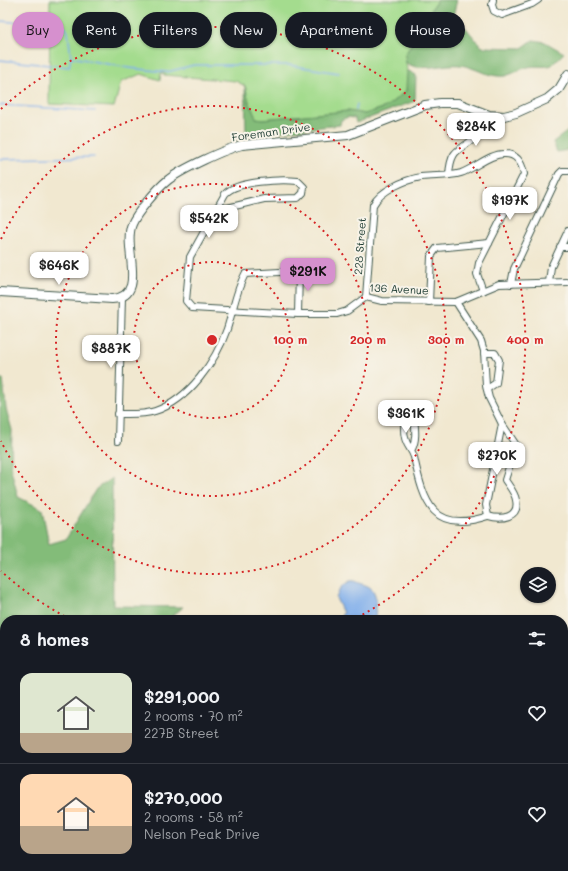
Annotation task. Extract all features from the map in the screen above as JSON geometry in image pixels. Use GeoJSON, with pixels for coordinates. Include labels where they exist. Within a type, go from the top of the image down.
{"type":"FeatureCollection","features":[{"type":"Feature","properties":{"kind":"street"},"geometry":{"type":"LineString","coordinates":[[493,0],[492,5],[494,11],[502,15],[532,4],[538,0]]}},
{"type":"Feature","properties":{"kind":"street","name":"Foreman Drive"},"geometry":{"type":"LineString","coordinates":[[118,441],[122,297],[130,290],[132,282],[128,243],[132,222],[164,183],[228,149],[242,145],[356,133],[432,104],[458,103],[489,115],[504,116],[516,113],[547,98],[559,89],[568,74]]}},
{"type":"Feature","properties":{"kind":"street"},"geometry":{"type":"LineString","coordinates":[[483,291],[477,274],[479,263],[524,174],[523,166],[519,159],[504,153],[496,155],[470,169],[450,175],[450,162],[454,153],[478,134],[489,115]]}},
{"type":"Feature","properties":{"kind":"street"},"geometry":{"type":"LineString","coordinates":[[511,284],[514,269],[559,174],[562,171],[568,171]]}},
{"type":"Feature","properties":{"kind":"street","name":"228 Street"},"geometry":{"type":"LineString","coordinates":[[366,297],[373,205],[377,197],[386,190],[420,177],[450,175]]}},
{"type":"Feature","properties":{"kind":"street"},"geometry":{"type":"LineString","coordinates":[[289,180],[298,181],[304,187],[303,193],[298,198],[264,199],[227,208],[217,207],[229,190],[258,182],[289,180]]}},
{"type":"Feature","properties":{"kind":"street","name":"136 Avenue"},"geometry":{"type":"LineString","coordinates":[[217,207],[190,257],[186,301],[189,306],[195,308],[298,314],[342,313],[366,297],[382,301],[456,302],[499,284],[568,282]]}},
{"type":"Feature","properties":{"kind":"street"},"geometry":{"type":"LineString","coordinates":[[549,282],[551,268],[568,231]]}},
{"type":"Feature","properties":{"kind":"street"},"geometry":{"type":"LineString","coordinates":[[429,302],[431,256],[437,248],[489,243]]}},
{"type":"Feature","properties":{"kind":"street"},"geometry":{"type":"LineString","coordinates":[[560,246],[568,246]]}},
{"type":"Feature","properties":{"kind":"street"},"geometry":{"type":"LineString","coordinates":[[118,414],[154,412],[172,403],[181,396],[204,370],[213,357],[227,328],[232,309],[245,274],[299,272],[298,314]]}},
{"type":"Feature","properties":{"kind":"street"},"geometry":{"type":"LineString","coordinates":[[0,292],[112,299],[122,297]]}},
{"type":"Feature","properties":{"kind":"street"},"geometry":{"type":"LineString","coordinates":[[412,449],[415,443],[415,427],[414,417],[410,414],[405,417],[405,438],[412,449],[419,481],[427,501],[440,516],[451,522],[461,522],[472,521],[488,516],[509,517],[515,510],[516,500],[506,480],[516,445],[502,424],[489,398],[484,353],[481,341],[456,302]]}},
{"type":"Feature","properties":{"kind":"street"},"geometry":{"type":"LineString","coordinates":[[484,353],[495,353],[499,360],[496,383],[487,389]]}},
{"type":"Feature","properties":{"kind":"street"},"geometry":{"type":"LineString","coordinates":[[488,516],[486,504],[502,424]]}},
{"type":"Feature","properties":{"kind":"green space"},"geometry":{"type":"Polygon","coordinates":[[[50,0],[437,0],[430,12],[395,12],[395,48],[409,48],[405,55],[408,76],[406,91],[386,107],[365,114],[348,111],[263,119],[256,118],[249,102],[245,86],[236,81],[164,75],[164,73],[161,73],[160,80],[141,74],[121,82],[114,107],[49,104],[50,48],[64,48],[64,12],[50,12],[50,0]]]}},
{"type":"Feature","properties":{"kind":"green space"},"geometry":{"type":"Polygon","coordinates":[[[437,0],[457,0],[454,12],[430,12],[437,0]]]}},
{"type":"Feature","properties":{"kind":"green space"},"geometry":{"type":"Polygon","coordinates":[[[465,27],[482,47],[522,48],[533,40],[545,42],[564,53],[552,65],[528,67],[505,76],[488,74],[460,65],[446,65],[426,68],[412,66],[406,63],[405,55],[409,48],[465,48],[465,27]]]}},
{"type":"Feature","properties":{"kind":"green space"},"geometry":{"type":"Polygon","coordinates":[[[407,70],[416,75],[415,101],[356,123],[355,118],[348,117],[341,120],[340,125],[246,135],[245,86],[249,102],[256,118],[263,119],[348,111],[365,114],[386,107],[406,91],[407,70]]]}},
{"type":"Feature","properties":{"kind":"green space"},"geometry":{"type":"Polygon","coordinates":[[[568,131],[568,150],[557,152],[553,142],[568,131]]]}},
{"type":"Feature","properties":{"kind":"green space"},"geometry":{"type":"Polygon","coordinates":[[[0,379],[3,379],[6,409],[12,430],[11,469],[18,497],[42,509],[49,544],[66,539],[96,489],[112,478],[113,606],[183,607],[174,615],[0,615],[0,379]]]}},
{"type":"Feature","properties":{"kind":"water"},"geometry":{"type":"Polygon","coordinates":[[[350,581],[355,581],[372,589],[376,598],[375,615],[342,615],[343,613],[336,598],[342,586],[350,581]]]}},
{"type":"Feature","properties":{"kind":"waterway"},"geometry":{"type":"LineString","coordinates":[[0,21],[65,26],[68,32],[71,57],[129,68],[167,72],[194,65],[289,65],[339,73]]}},
{"type":"Feature","properties":{"kind":"waterway"},"geometry":{"type":"LineString","coordinates":[[0,60],[69,67],[71,57]]}},
{"type":"Feature","properties":{"kind":"waterway"},"geometry":{"type":"LineString","coordinates":[[356,110],[357,104]]}},
{"type":"Feature","properties":{"kind":"waterway"},"geometry":{"type":"LineString","coordinates":[[0,105],[95,111]]}},
{"type":"Feature","properties":{"kind":"waterway"},"geometry":{"type":"LineString","coordinates":[[0,159],[94,157]]}}]}
